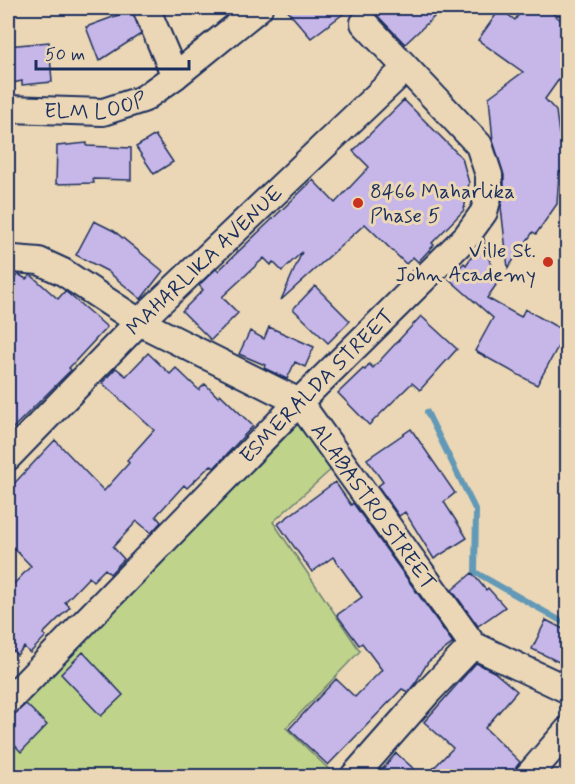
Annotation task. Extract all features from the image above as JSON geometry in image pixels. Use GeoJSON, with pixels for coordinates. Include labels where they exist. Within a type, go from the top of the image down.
{"type":"FeatureCollection","features":[{"type":"Feature","properties":{"kind":"street"},"geometry":{"type":"LineString","coordinates":[[146,8],[175,76]]}},
{"type":"Feature","properties":{"kind":"street","name":"ELM LOOP"},"geometry":{"type":"LineString","coordinates":[[8,109],[104,112],[143,99],[259,8]]}},
{"type":"Feature","properties":{"kind":"street","name":"ESMERALDA STREET"},"geometry":{"type":"LineString","coordinates":[[8,701],[299,402],[466,237],[484,212],[489,193],[489,175],[479,145],[364,23]]}},
{"type":"Feature","properties":{"kind":"street","name":"MAHARLIKA AVENUE"},"geometry":{"type":"LineString","coordinates":[[8,458],[139,322],[405,69]]}},
{"type":"Feature","properties":{"kind":"street","name":"ALABASTRO STREET"},"geometry":{"type":"LineString","coordinates":[[8,261],[14,259],[39,261],[63,272],[139,322],[299,402],[472,645],[567,690]]}},
{"type":"Feature","properties":{"kind":"street"},"geometry":{"type":"LineString","coordinates":[[354,777],[472,645]]}},
{"type":"Feature","properties":{"kind":"street"},"geometry":{"type":"LineString","coordinates":[[528,777],[567,730]]}},
{"type":"Feature","properties":{"kind":"green space"},"geometry":{"type":"Polygon","coordinates":[[[300,422],[335,466],[273,522],[360,651],[286,728],[336,776],[8,776],[8,720],[300,422]]]}},
{"type":"Feature","properties":{"kind":"building"},"geometry":{"type":"Polygon","coordinates":[[[285,8],[351,8],[311,38],[285,8]]]}},
{"type":"Feature","properties":{"kind":"building"},"geometry":{"type":"Polygon","coordinates":[[[364,8],[425,8],[434,17],[405,44],[375,13],[364,8]]]}},
{"type":"Feature","properties":{"kind":"building"},"geometry":{"type":"Polygon","coordinates":[[[523,8],[546,8],[567,25],[567,68],[545,99],[556,111],[559,134],[567,133],[567,171],[559,172],[557,204],[536,234],[533,232],[508,268],[501,207],[504,175],[493,141],[489,97],[523,72],[478,40],[500,9],[515,20],[523,8]]]}},
{"type":"Feature","properties":{"kind":"building"},"geometry":{"type":"Polygon","coordinates":[[[132,10],[141,34],[99,61],[86,27],[132,10]]]}},
{"type":"Feature","properties":{"kind":"building"},"geometry":{"type":"Polygon","coordinates":[[[49,42],[52,82],[22,85],[22,81],[8,84],[8,46],[49,42]]]}},
{"type":"Feature","properties":{"kind":"building"},"geometry":{"type":"Polygon","coordinates":[[[404,100],[462,158],[469,183],[464,210],[432,243],[434,245],[418,262],[413,257],[406,264],[365,224],[281,300],[302,252],[282,271],[273,262],[271,265],[264,258],[222,297],[238,313],[211,340],[182,311],[203,290],[199,285],[216,269],[218,271],[313,180],[335,203],[369,167],[353,151],[404,100]]]}},
{"type":"Feature","properties":{"kind":"building"},"geometry":{"type":"Polygon","coordinates":[[[155,135],[173,162],[154,174],[136,147],[155,135]]]}},
{"type":"Feature","properties":{"kind":"building"},"geometry":{"type":"Polygon","coordinates":[[[87,143],[87,146],[131,148],[131,180],[93,179],[94,183],[56,184],[57,146],[87,143]]]}},
{"type":"Feature","properties":{"kind":"building"},"geometry":{"type":"Polygon","coordinates":[[[94,221],[114,231],[163,271],[141,299],[107,271],[76,255],[94,221]]]}},
{"type":"Feature","properties":{"kind":"building"},"geometry":{"type":"Polygon","coordinates":[[[484,239],[496,285],[487,298],[521,317],[525,309],[566,332],[537,385],[475,351],[493,318],[449,279],[464,263],[466,265],[484,239]]]}},
{"type":"Feature","properties":{"kind":"building"},"geometry":{"type":"Polygon","coordinates":[[[18,274],[26,279],[31,275],[58,299],[65,291],[107,327],[69,368],[71,370],[8,433],[8,276],[15,278],[18,274]]]}},
{"type":"Feature","properties":{"kind":"building"},"geometry":{"type":"Polygon","coordinates":[[[315,286],[350,321],[328,343],[293,309],[315,286]]]}},
{"type":"Feature","properties":{"kind":"building"},"geometry":{"type":"Polygon","coordinates":[[[421,316],[457,349],[420,390],[412,383],[369,425],[338,393],[369,364],[373,368],[421,316]]]}},
{"type":"Feature","properties":{"kind":"building"},"geometry":{"type":"Polygon","coordinates":[[[269,327],[314,347],[305,367],[295,362],[287,379],[264,368],[265,365],[239,354],[250,331],[264,339],[269,327]]]}},
{"type":"Feature","properties":{"kind":"building"},"geometry":{"type":"Polygon","coordinates":[[[148,353],[170,374],[176,368],[199,390],[205,384],[218,397],[220,394],[253,426],[214,468],[211,465],[187,488],[184,485],[156,516],[161,522],[151,533],[137,521],[113,547],[124,559],[110,574],[105,569],[93,581],[89,577],[65,602],[70,607],[43,634],[46,636],[30,653],[24,647],[17,655],[8,645],[8,590],[31,566],[8,542],[8,490],[55,440],[104,491],[129,463],[127,460],[154,430],[102,383],[116,368],[126,376],[148,353]]]}},
{"type":"Feature","properties":{"kind":"building"},"geometry":{"type":"Polygon","coordinates":[[[411,429],[455,493],[444,502],[467,538],[434,559],[405,512],[399,516],[378,486],[383,482],[367,459],[411,429]]]}},
{"type":"Feature","properties":{"kind":"building"},"geometry":{"type":"Polygon","coordinates":[[[335,482],[351,505],[353,503],[453,643],[428,662],[408,692],[402,689],[328,765],[289,729],[336,679],[355,697],[382,670],[362,643],[359,645],[337,615],[362,597],[333,557],[312,572],[278,524],[335,482]]]}},
{"type":"Feature","properties":{"kind":"building"},"geometry":{"type":"Polygon","coordinates":[[[472,573],[505,607],[478,626],[452,590],[472,573]]]}},
{"type":"Feature","properties":{"kind":"building"},"geometry":{"type":"Polygon","coordinates":[[[546,620],[567,631],[567,666],[532,649],[546,620]]]}},
{"type":"Feature","properties":{"kind":"building"},"geometry":{"type":"Polygon","coordinates":[[[83,652],[123,695],[101,716],[61,674],[83,652]]]}},
{"type":"Feature","properties":{"kind":"building"},"geometry":{"type":"Polygon","coordinates":[[[476,663],[494,672],[517,691],[485,728],[520,762],[509,777],[425,777],[453,748],[424,722],[476,663]]]}},
{"type":"Feature","properties":{"kind":"building"},"geometry":{"type":"Polygon","coordinates":[[[26,704],[47,725],[21,752],[8,738],[8,720],[26,704]]]}},
{"type":"Feature","properties":{"kind":"building"},"geometry":{"type":"Polygon","coordinates":[[[396,753],[423,777],[376,777],[396,753]]]}},
{"type":"Feature","properties":{"kind":"waterway"},"geometry":{"type":"LineString","coordinates":[[427,412],[476,511],[475,572],[568,625]]}},
{"type":"Feature","properties":{"kind":"place","name":"8466 Maharlika Phase 5"},"geometry":{"type":"Point","coordinates":[358,203]}},
{"type":"Feature","properties":{"kind":"place","name":"Ville St. John Academy"},"geometry":{"type":"Point","coordinates":[548,262]}}]}
